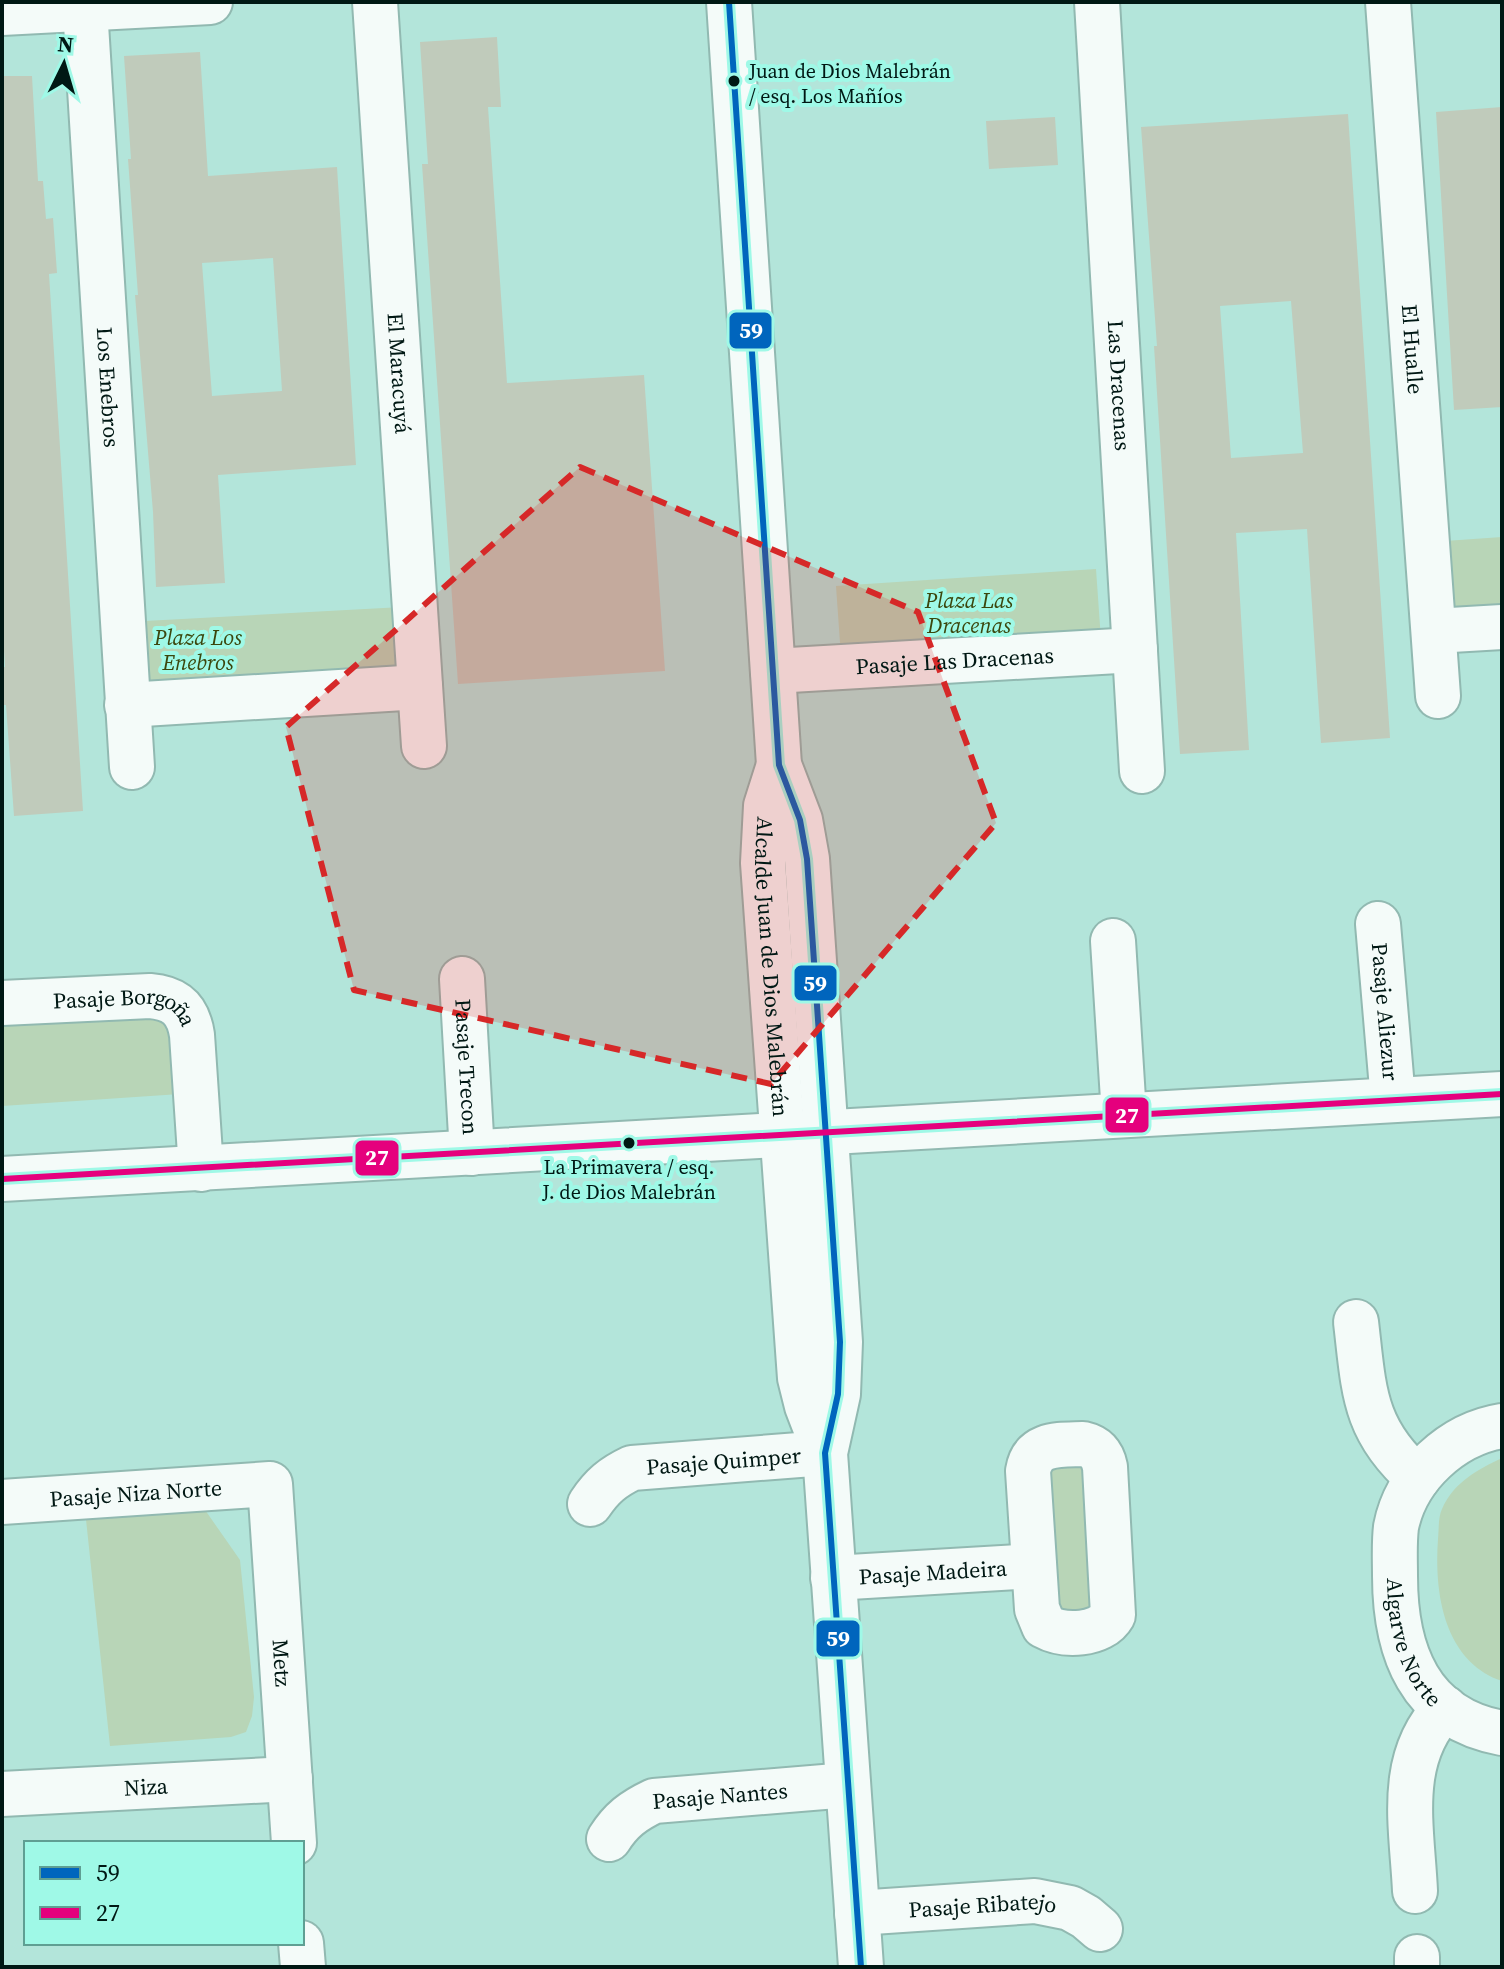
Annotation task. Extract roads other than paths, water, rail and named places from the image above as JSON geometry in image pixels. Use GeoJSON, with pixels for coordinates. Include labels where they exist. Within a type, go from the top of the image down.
{"type":"FeatureCollection","features":[{"type":"Feature","properties":{"kind":"street"},"geometry":{"type":"LineString","coordinates":[[2,13],[210,2]]}},
{"type":"Feature","properties":{"kind":"street","name":"El Maracuyá"},"geometry":{"type":"LineString","coordinates":[[375,2],[424,746]]}},
{"type":"Feature","properties":{"kind":"street","name":"Alcalde Juan de Dios Malebrán"},"geometry":{"type":"LineString","coordinates":[[729,2],[779,765],[795,806],[807,859],[841,1368],[833,1424],[825,1453],[861,1967]]}},
{"type":"Feature","properties":{"kind":"street","name":"Las Dracenas"},"geometry":{"type":"LineString","coordinates":[[1097,2],[1142,771]]}},
{"type":"Feature","properties":{"kind":"street","name":"El Hualle"},"geometry":{"type":"LineString","coordinates":[[1388,2],[1438,696]]}},
{"type":"Feature","properties":{"kind":"street","name":"Los Enebros"},"geometry":{"type":"LineString","coordinates":[[85,8],[132,767]]}},
{"type":"Feature","properties":{"kind":"street"},"geometry":{"type":"LineString","coordinates":[[1434,631],[1502,627]]}},
{"type":"Feature","properties":{"kind":"street","name":"Pasaje Las Dracenas"},"geometry":{"type":"LineString","coordinates":[[773,671],[1135,650]]}},
{"type":"Feature","properties":{"kind":"street"},"geometry":{"type":"LineString","coordinates":[[127,705],[420,687]]}},
{"type":"Feature","properties":{"kind":"street","name":"Alcalde Juan de Dios Malebrán"},"geometry":{"type":"LineString","coordinates":[[779,765],[766,806],[763,863],[800,1378],[814,1430],[825,1453]]}},
{"type":"Feature","properties":{"kind":"street","name":"Pasaje Aliezur"},"geometry":{"type":"LineString","coordinates":[[1378,924],[1393,1100]]}},
{"type":"Feature","properties":{"kind":"street"},"geometry":{"type":"LineString","coordinates":[[1113,941],[1124,1115]]}},
{"type":"Feature","properties":{"kind":"street","name":"Pasaje Trecon"},"geometry":{"type":"LineString","coordinates":[[462,979],[472,1153]]}},
{"type":"Feature","properties":{"kind":"street","name":"Pasaje Borgoña"},"geometry":{"type":"LineString","coordinates":[[2,1003],[150,996],[166,997],[180,1005],[190,1019],[201,1169]]}},
{"type":"Feature","properties":{"kind":"street"},"geometry":{"type":"LineString","coordinates":[[2,1179],[1502,1094]]}},
{"type":"Feature","properties":{"kind":"street"},"geometry":{"type":"LineString","coordinates":[[1356,1322],[1364,1386],[1376,1428],[1401,1463],[1418,1478]]}},
{"type":"Feature","properties":{"kind":"street","name":"Algarve Norte"},"geometry":{"type":"LineString","coordinates":[[1415,1891],[1413,1761],[1430,1723],[1445,1708],[1428,1693],[1403,1650],[1395,1588],[1396,1527],[1405,1501],[1418,1478],[1448,1449],[1463,1440],[1502,1426]]}},
{"type":"Feature","properties":{"kind":"street","name":"Pasaje Quimper"},"geometry":{"type":"LineString","coordinates":[[590,1504],[613,1477],[632,1468],[825,1453]]}},
{"type":"Feature","properties":{"kind":"street","name":"Pasaje Niza Norte"},"geometry":{"type":"LineString","coordinates":[[2,1502],[270,1484]]}},
{"type":"Feature","properties":{"kind":"street","name":"Metz"},"geometry":{"type":"LineString","coordinates":[[270,1484],[294,1841]]}},
{"type":"Feature","properties":{"kind":"street","name":"Pasaje Madeira"},"geometry":{"type":"LineString","coordinates":[[833,1578],[1034,1566]]}},
{"type":"Feature","properties":{"kind":"street"},"geometry":{"type":"LineString","coordinates":[[1445,1708],[1467,1721],[1502,1733]]}},
{"type":"Feature","properties":{"kind":"street","name":"Niza"},"geometry":{"type":"LineString","coordinates":[[2,1794],[290,1779]]}},
{"type":"Feature","properties":{"kind":"street","name":"Pasaje Nantes"},"geometry":{"type":"LineString","coordinates":[[609,1839],[634,1810],[654,1801],[848,1785]]}},
{"type":"Feature","properties":{"kind":"street","name":"Pasaje Ribatejo"},"geometry":{"type":"LineString","coordinates":[[857,1913],[1035,1901],[1070,1908],[1100,1929]]}},
{"type":"Feature","properties":{"kind":"street"},"geometry":{"type":"LineString","coordinates":[[301,1945],[303,1967]]}},
{"type":"Feature","properties":{"kind":"place","name":"Juan de Dios Malebrán / esq. Los Mañíos"},"geometry":{"type":"Point","coordinates":[734,81]}},
{"type":"Feature","properties":{"kind":"place","name":"La Primavera / esq. J. de Dios Malebrán"},"geometry":{"type":"Point","coordinates":[629,1143]}},
{"type":"Feature","properties":{"kind":"park label","name":"Plaza Las Dracenas"},"geometry":{"type":"Point","coordinates":[969,612]}},
{"type":"Feature","properties":{"kind":"park label","name":"Plaza Los Enebros"},"geometry":{"type":"Point","coordinates":[198,650]}}]}
